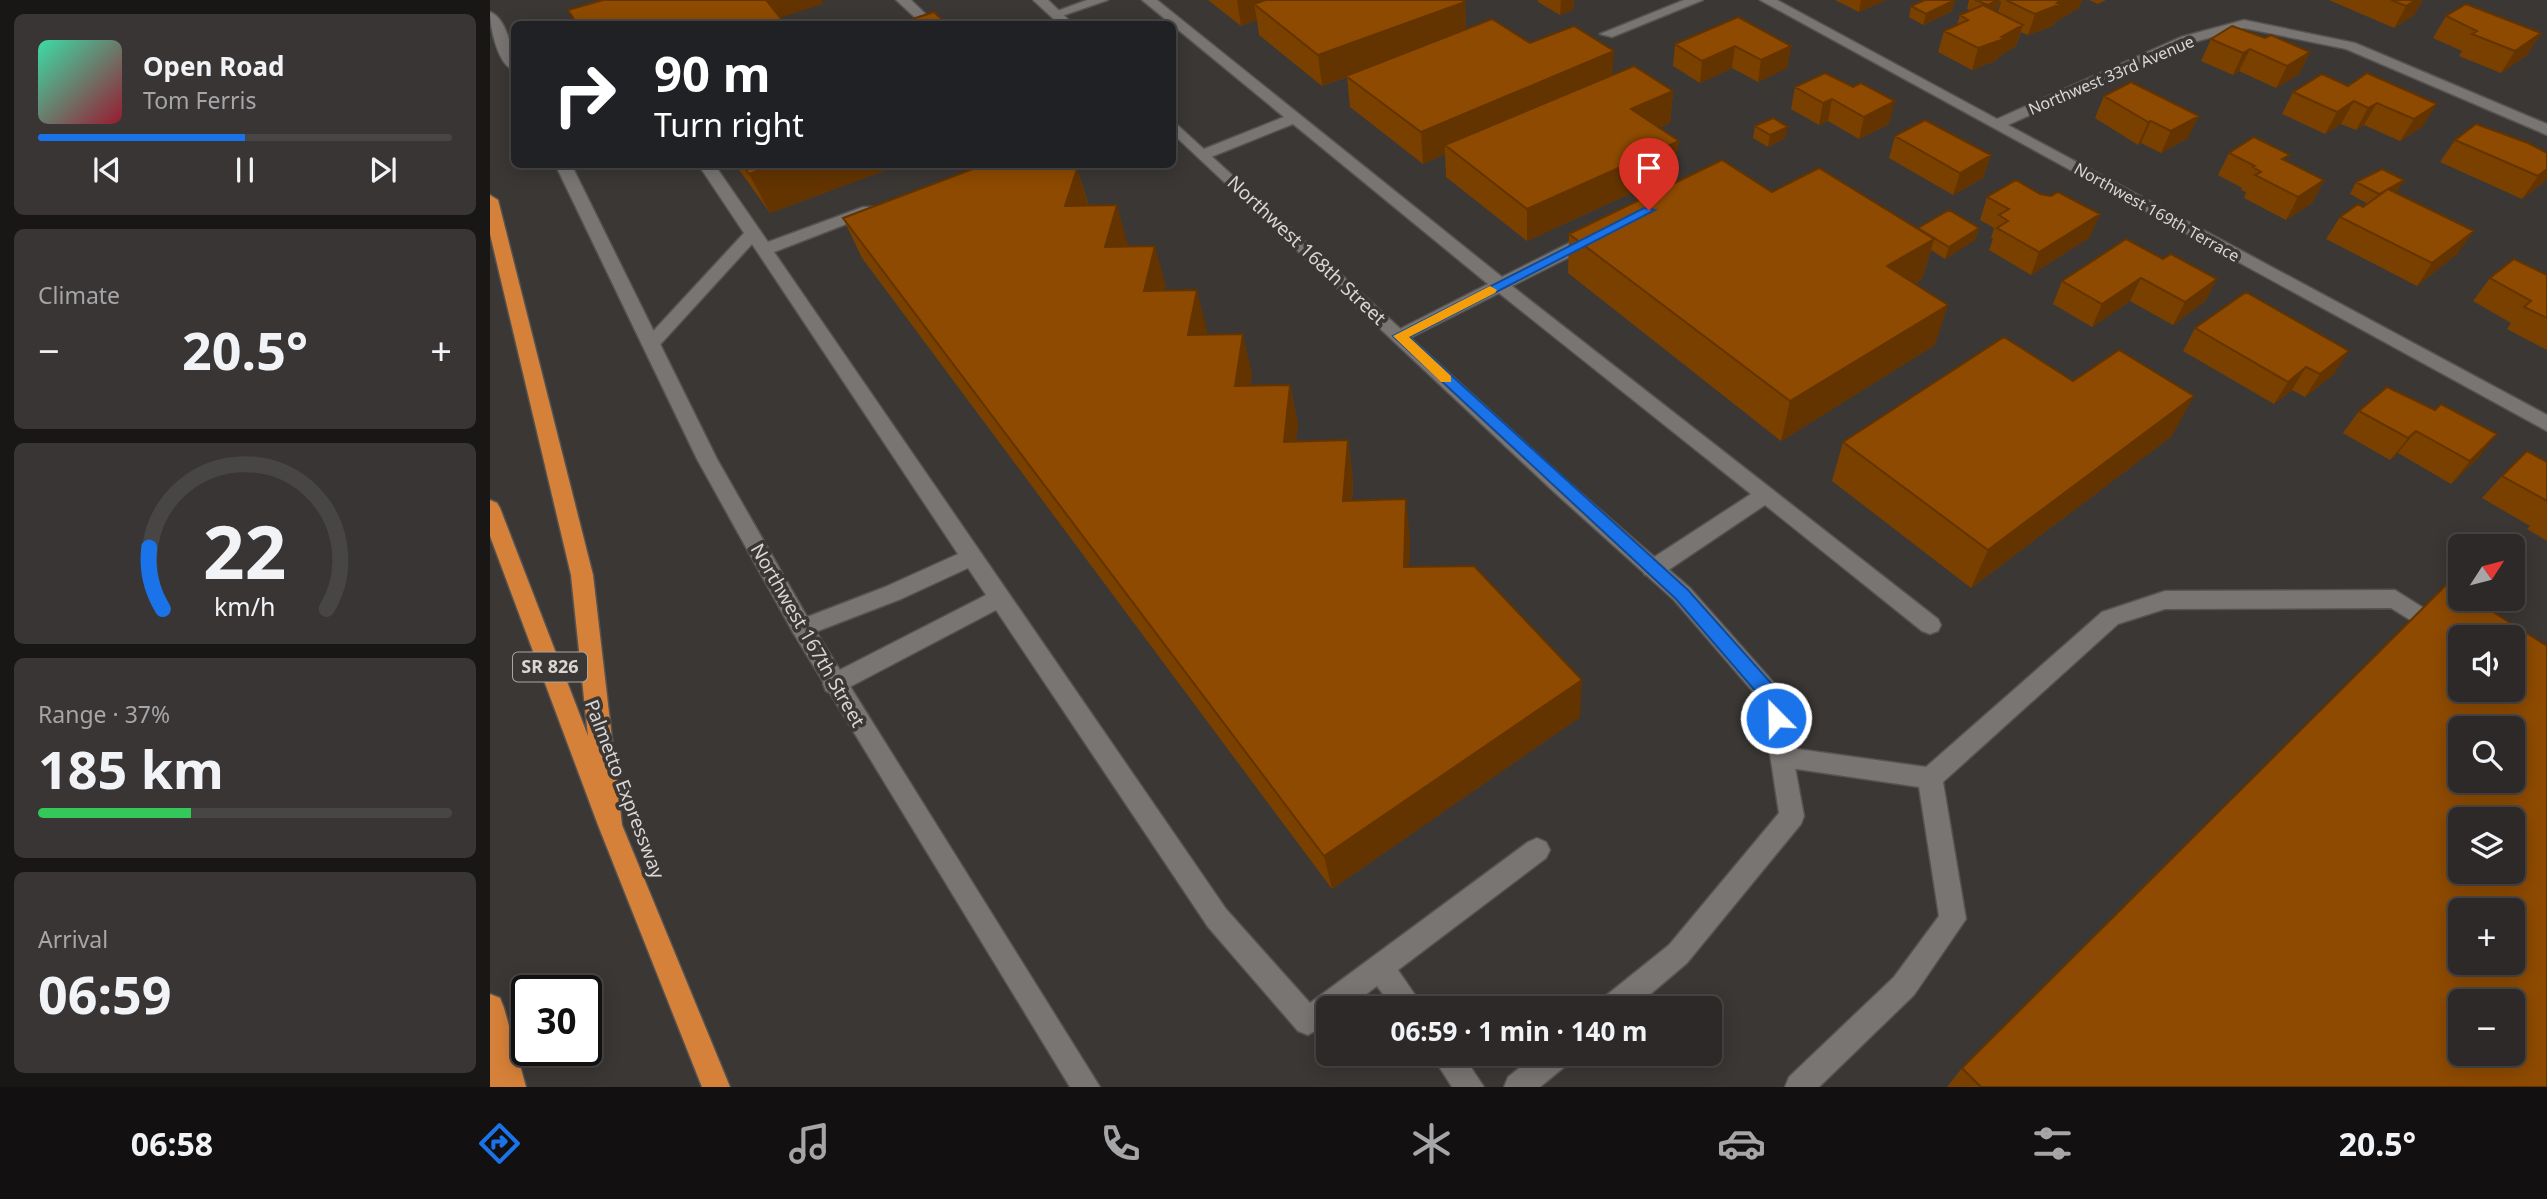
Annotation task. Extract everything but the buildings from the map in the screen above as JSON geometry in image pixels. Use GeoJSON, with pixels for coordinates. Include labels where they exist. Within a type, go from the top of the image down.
{"type":"FeatureCollection","features":[{"type":"Feature","properties":{"kind":"highway"},"geometry":{"type":"LineString","coordinates":[[490,200],[582,575],[610,825]]}},
{"type":"Feature","properties":{"kind":"highway","name":"Palmetto Expressway"},"geometry":{"type":"LineString","coordinates":[[490,508],[610,825],[716,1087]]}},
{"type":"Feature","properties":{"kind":"highway"},"geometry":{"type":"LineString","coordinates":[[490,1008],[512,1087]]}},
{"type":"Feature","properties":{"kind":"highway"},"geometry":{"type":"LineString","coordinates":[[490,1078],[496,1087]]}},
{"type":"Feature","properties":{"kind":"street"},"geometry":{"type":"LineString","coordinates":[[903,0],[926,21]]}},
{"type":"Feature","properties":{"kind":"street"},"geometry":{"type":"LineString","coordinates":[[1040,0],[1061,20],[1101,0]]}},
{"type":"Feature","properties":{"kind":"street"},"geometry":{"type":"LineString","coordinates":[[1149,0],[1175,21]]}},
{"type":"Feature","properties":{"kind":"street"},"geometry":{"type":"LineString","coordinates":[[1607,34],[1696,0]]}},
{"type":"Feature","properties":{"kind":"street","name":"Northwest 169th Terrace"},"geometry":{"type":"LineString","coordinates":[[1767,0],[2547,424]]}},
{"type":"Feature","properties":{"kind":"street"},"geometry":{"type":"LineString","coordinates":[[490,16],[511,59]]}},
{"type":"Feature","properties":{"kind":"street"},"geometry":{"type":"LineString","coordinates":[[1176,22],[1500,285],[1930,625]]}},
{"type":"Feature","properties":{"kind":"street","name":"Northwest 33rd Avenue"},"geometry":{"type":"LineString","coordinates":[[1997,124],[2186,40],[2244,24],[2350,46],[2547,130]]}},
{"type":"Feature","properties":{"kind":"street"},"geometry":{"type":"LineString","coordinates":[[1205,154],[1295,118]]}},
{"type":"Feature","properties":{"kind":"street","name":"Northwest 168th Street"},"geometry":{"type":"LineString","coordinates":[[1176,128],[1682,594],[1773,698],[1783,757]]}},
{"type":"Feature","properties":{"kind":"street","name":"Northwest 167th Street"},"geometry":{"type":"LineString","coordinates":[[565,168],[707,459],[802,628],[834,684],[1086,1087]]}},
{"type":"Feature","properties":{"kind":"street"},"geometry":{"type":"LineString","coordinates":[[709,168],[1217,918],[1308,1021],[1537,849]]}},
{"type":"Feature","properties":{"kind":"street"},"geometry":{"type":"LineString","coordinates":[[651,344],[757,242],[890,202]]}},
{"type":"Feature","properties":{"kind":"street"},"geometry":{"type":"LineString","coordinates":[[1400,336],[1612,229]]}},
{"type":"Feature","properties":{"kind":"street"},"geometry":{"type":"LineString","coordinates":[[1653,569],[1765,495]]}},
{"type":"Feature","properties":{"kind":"street"},"geometry":{"type":"LineString","coordinates":[[802,628],[893,593],[971,557]]}},
{"type":"Feature","properties":{"kind":"street"},"geometry":{"type":"LineString","coordinates":[[834,684],[999,598]]}},
{"type":"Feature","properties":{"kind":"street"},"geometry":{"type":"LineString","coordinates":[[1627,996],[1678,954],[1792,816],[1783,757],[1930,778],[2110,618],[2165,600],[2395,599],[2448,634]]}},
{"type":"Feature","properties":{"kind":"street"},"geometry":{"type":"LineString","coordinates":[[1799,1087],[1904,986],[1953,919],[1930,778]]}},
{"type":"Feature","properties":{"kind":"street"},"geometry":{"type":"LineString","coordinates":[[1379,967],[1401,996]]}},
{"type":"Feature","properties":{"kind":"street"},"geometry":{"type":"LineString","coordinates":[[1454,1066],[1470,1087]]}},
{"type":"Feature","properties":{"kind":"street"},"geometry":{"type":"LineString","coordinates":[[1518,1087],[1543,1066]]}},
{"type":"Feature","properties":{"kind":"slow traffic"},"geometry":{"type":"LineString","coordinates":[[1446,379],[1400,336],[1490,290]]}},
{"type":"Feature","properties":{"kind":"route"},"geometry":{"type":"LineString","coordinates":[[1649,210],[1400,336],[1561,487],[1682,594],[1773,698],[1776,718]]}}]}
